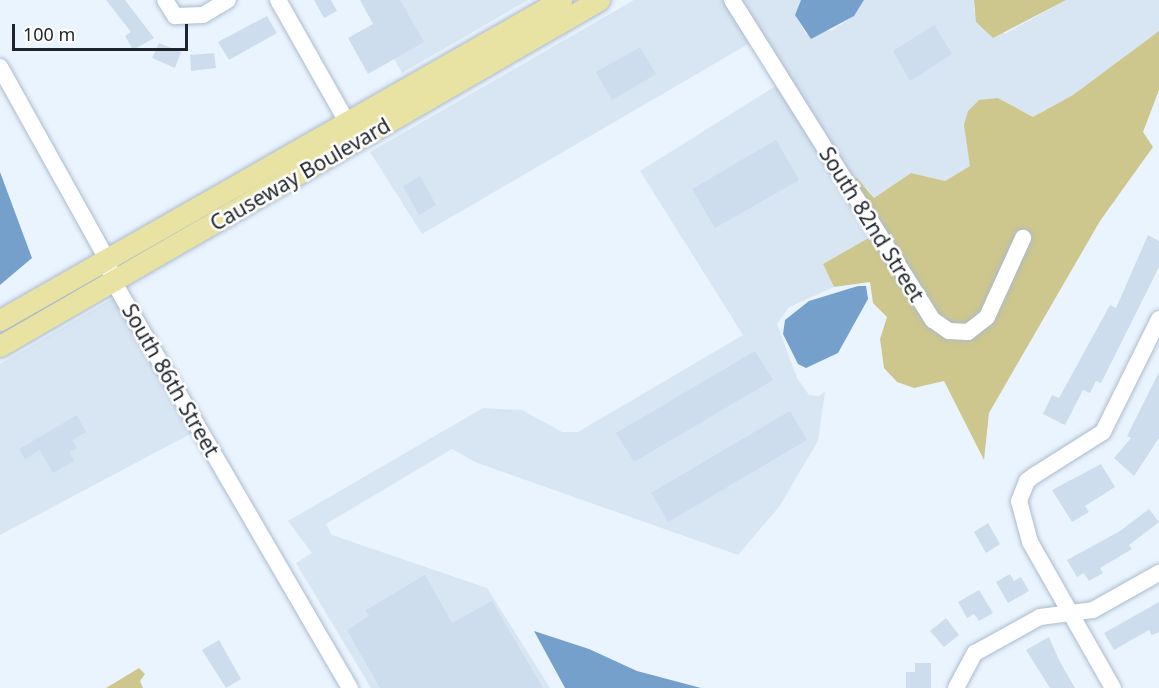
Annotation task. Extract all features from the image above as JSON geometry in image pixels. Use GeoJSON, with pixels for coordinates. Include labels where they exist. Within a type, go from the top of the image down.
{"type":"FeatureCollection","features":[{"type":"Feature","properties":{"kind":"main road","name":"Causeway Boulevard"},"geometry":{"type":"LineString","coordinates":[[0,320],[561,0]]}},
{"type":"Feature","properties":{"kind":"main road"},"geometry":{"type":"LineString","coordinates":[[461,82],[475,60],[572,0]]}},
{"type":"Feature","properties":{"kind":"main road","name":"Causeway Boulevard"},"geometry":{"type":"LineString","coordinates":[[0,346],[461,82],[598,0]]}},
{"type":"Feature","properties":{"kind":"main road"},"geometry":{"type":"LineString","coordinates":[[322,161],[328,148],[348,133],[443,78],[452,62]]}},
{"type":"Feature","properties":{"kind":"street"},"geometry":{"type":"LineString","coordinates":[[165,0],[175,16],[202,15],[228,0]]}},
{"type":"Feature","properties":{"kind":"street"},"geometry":{"type":"LineString","coordinates":[[278,0],[347,122]]}},
{"type":"Feature","properties":{"kind":"street","name":"South 82nd Street"},"geometry":{"type":"LineString","coordinates":[[732,0],[933,320],[949,331],[968,333],[987,317],[1023,238]]}},
{"type":"Feature","properties":{"kind":"street","name":"South 86th Street"},"geometry":{"type":"LineString","coordinates":[[0,67],[107,259],[113,281],[350,688]]}},
{"type":"Feature","properties":{"kind":"street"},"geometry":{"type":"LineString","coordinates":[[1113,688],[1024,528],[1019,501],[1022,491],[1035,475],[1103,432],[1159,319]]}},
{"type":"Feature","properties":{"kind":"street"},"geometry":{"type":"LineString","coordinates":[[956,688],[956,683],[975,653],[1040,617],[1069,611],[1093,610],[1159,573]]}},
{"type":"Feature","properties":{"kind":"shaded area"},"geometry":{"type":"Polygon","coordinates":[[[361,0],[528,0],[402,73],[361,0]]]}},
{"type":"Feature","properties":{"kind":"shaded area"},"geometry":{"type":"Polygon","coordinates":[[[634,0],[725,0],[750,43],[422,234],[370,152],[634,0]]]}},
{"type":"Feature","properties":{"kind":"shaded area"},"geometry":{"type":"Polygon","coordinates":[[[739,0],[801,0],[795,15],[806,34],[833,30],[854,16],[864,0],[974,0],[974,11],[1005,34],[1066,0],[1159,0],[1159,31],[1073,95],[1033,117],[998,98],[970,166],[945,181],[911,173],[874,198],[867,188],[851,180],[739,0]]]}},
{"type":"Feature","properties":{"kind":"shaded area"},"geometry":{"type":"Polygon","coordinates":[[[974,0],[1066,0],[993,38],[976,22],[974,0]]]}},
{"type":"Feature","properties":{"kind":"shaded area"},"geometry":{"type":"Polygon","coordinates":[[[1159,31],[1159,90],[1143,132],[1153,147],[1100,221],[989,413],[984,460],[944,381],[914,388],[897,382],[884,368],[880,339],[887,317],[873,303],[870,282],[834,287],[823,264],[872,236],[946,336],[993,321],[1031,235],[1020,230],[982,312],[965,326],[951,325],[937,316],[851,180],[857,178],[874,198],[911,173],[945,181],[970,166],[964,125],[968,111],[979,100],[998,98],[1033,117],[1073,95],[1159,31]]]}},
{"type":"Feature","properties":{"kind":"shaded area"},"geometry":{"type":"Polygon","coordinates":[[[777,85],[872,236],[823,264],[834,287],[789,307],[777,324],[797,378],[809,395],[819,396],[825,391],[818,441],[779,507],[738,555],[475,462],[452,449],[326,524],[332,535],[487,588],[550,688],[371,688],[296,563],[312,553],[288,521],[483,408],[522,410],[562,432],[578,432],[743,335],[640,171],[777,85]]]}},
{"type":"Feature","properties":{"kind":"shaded area"},"geometry":{"type":"Polygon","coordinates":[[[115,297],[194,432],[0,535],[0,364],[115,297]]]}},
{"type":"Feature","properties":{"kind":"shaded area"},"geometry":{"type":"Polygon","coordinates":[[[139,668],[145,674],[140,681],[143,688],[106,688],[139,668]]]}},
{"type":"Feature","properties":{"kind":"water"},"geometry":{"type":"Polygon","coordinates":[[[801,0],[864,0],[854,16],[811,39],[795,15],[801,0]]]}},
{"type":"Feature","properties":{"kind":"water"},"geometry":{"type":"Polygon","coordinates":[[[0,172],[32,258],[0,285],[0,172]]]}},
{"type":"Feature","properties":{"kind":"water"},"geometry":{"type":"Polygon","coordinates":[[[858,286],[866,286],[868,299],[838,353],[806,368],[798,364],[783,334],[785,320],[809,301],[858,286]]]}},
{"type":"Feature","properties":{"kind":"water"},"geometry":{"type":"Polygon","coordinates":[[[534,631],[589,649],[637,671],[701,688],[565,688],[534,631]]]}},
{"type":"Feature","properties":{"kind":"building"},"geometry":{"type":"Polygon","coordinates":[[[106,0],[125,0],[154,38],[133,50],[125,36],[131,32],[106,0]]]}},
{"type":"Feature","properties":{"kind":"building"},"geometry":{"type":"Polygon","coordinates":[[[314,0],[331,0],[337,11],[324,18],[314,0]]]}},
{"type":"Feature","properties":{"kind":"building"},"geometry":{"type":"Polygon","coordinates":[[[360,0],[400,0],[424,42],[368,74],[348,38],[373,24],[360,0]]]}},
{"type":"Feature","properties":{"kind":"building"},"geometry":{"type":"Polygon","coordinates":[[[267,16],[277,33],[229,60],[218,42],[267,16]]]}},
{"type":"Feature","properties":{"kind":"building"},"geometry":{"type":"Polygon","coordinates":[[[934,25],[952,54],[910,81],[893,51],[934,25]]]}},
{"type":"Feature","properties":{"kind":"building"},"geometry":{"type":"Polygon","coordinates":[[[159,43],[181,52],[175,68],[152,58],[159,43]]]}},
{"type":"Feature","properties":{"kind":"building"},"geometry":{"type":"Polygon","coordinates":[[[640,47],[656,74],[612,100],[596,72],[640,47]]]}},
{"type":"Feature","properties":{"kind":"building"},"geometry":{"type":"Polygon","coordinates":[[[214,53],[216,68],[191,71],[190,55],[214,53]]]}},
{"type":"Feature","properties":{"kind":"building"},"geometry":{"type":"Polygon","coordinates":[[[776,140],[799,180],[715,228],[692,189],[776,140]]]}},
{"type":"Feature","properties":{"kind":"building"},"geometry":{"type":"Polygon","coordinates":[[[420,176],[436,205],[419,215],[403,186],[420,176]]]}},
{"type":"Feature","properties":{"kind":"building"},"geometry":{"type":"Polygon","coordinates":[[[1148,235],[1159,241],[1159,267],[1101,383],[1096,381],[1090,393],[1083,390],[1065,425],[1043,414],[1052,395],[1059,398],[1110,305],[1116,308],[1148,235]]]}},
{"type":"Feature","properties":{"kind":"building"},"geometry":{"type":"Polygon","coordinates":[[[755,351],[773,380],[634,462],[616,433],[755,351]]]}},
{"type":"Feature","properties":{"kind":"building"},"geometry":{"type":"Polygon","coordinates":[[[1159,372],[1159,438],[1134,476],[1114,458],[1131,438],[1127,436],[1159,372]]]}},
{"type":"Feature","properties":{"kind":"building"},"geometry":{"type":"Polygon","coordinates":[[[790,411],[807,440],[668,522],[651,493],[790,411]]]}},
{"type":"Feature","properties":{"kind":"building"},"geometry":{"type":"Polygon","coordinates":[[[77,415],[86,432],[72,440],[77,448],[69,452],[74,461],[53,473],[40,450],[25,459],[19,449],[77,415]]]}},
{"type":"Feature","properties":{"kind":"building"},"geometry":{"type":"Polygon","coordinates":[[[1101,464],[1115,487],[1085,506],[1089,512],[1072,522],[1052,490],[1101,464]]]}},
{"type":"Feature","properties":{"kind":"building"},"geometry":{"type":"Polygon","coordinates":[[[1149,509],[1159,522],[1129,545],[1132,549],[1100,568],[1103,573],[1089,581],[1084,573],[1077,577],[1067,560],[1120,531],[1149,509]]]}},
{"type":"Feature","properties":{"kind":"building"},"geometry":{"type":"Polygon","coordinates":[[[988,523],[1000,544],[986,553],[974,532],[988,523]]]}},
{"type":"Feature","properties":{"kind":"building"},"geometry":{"type":"Polygon","coordinates":[[[1010,574],[1014,581],[1021,577],[1029,591],[1008,603],[996,582],[1010,574]]]}},
{"type":"Feature","properties":{"kind":"building"},"geometry":{"type":"Polygon","coordinates":[[[425,575],[452,623],[492,601],[543,688],[380,688],[347,630],[369,616],[366,610],[425,575]]]}},
{"type":"Feature","properties":{"kind":"building"},"geometry":{"type":"Polygon","coordinates":[[[979,590],[993,613],[979,621],[974,614],[967,618],[958,602],[979,590]]]}},
{"type":"Feature","properties":{"kind":"building"},"geometry":{"type":"Polygon","coordinates":[[[1159,602],[1159,632],[1152,635],[1149,630],[1114,650],[1104,633],[1159,602]]]}},
{"type":"Feature","properties":{"kind":"building"},"geometry":{"type":"Polygon","coordinates":[[[946,618],[959,635],[944,647],[930,631],[946,618]]]}},
{"type":"Feature","properties":{"kind":"building"},"geometry":{"type":"Polygon","coordinates":[[[1049,637],[1075,688],[1050,688],[1026,650],[1049,637]]]}},
{"type":"Feature","properties":{"kind":"building"},"geometry":{"type":"Polygon","coordinates":[[[219,640],[241,679],[226,688],[202,650],[219,640]]]}},
{"type":"Feature","properties":{"kind":"building"},"geometry":{"type":"Polygon","coordinates":[[[915,663],[931,663],[931,688],[906,688],[906,672],[915,672],[915,663]]]}}]}
